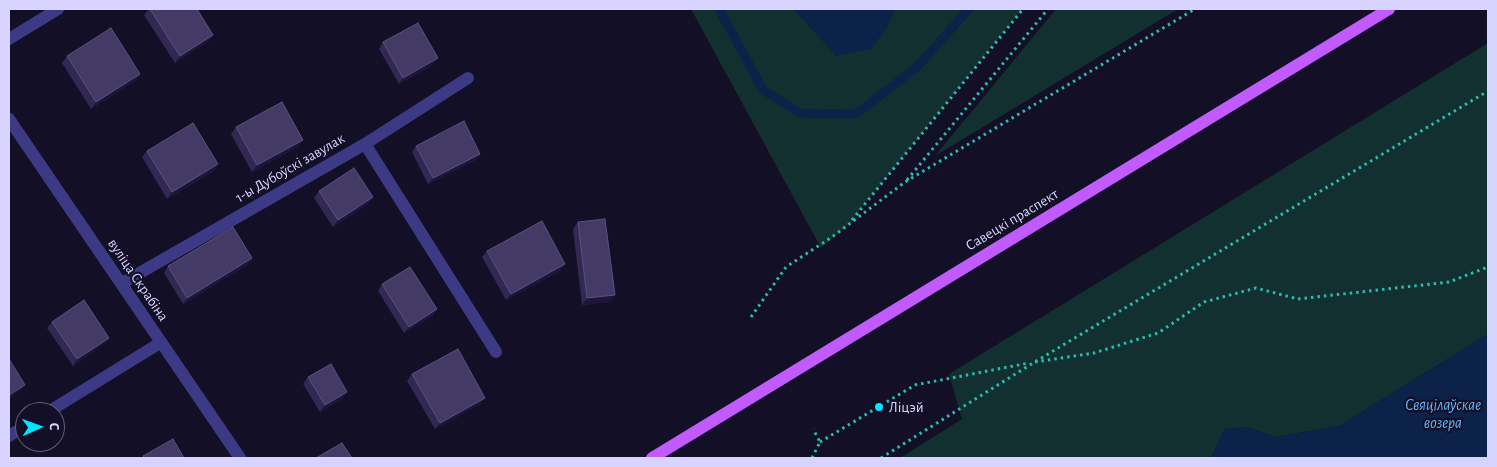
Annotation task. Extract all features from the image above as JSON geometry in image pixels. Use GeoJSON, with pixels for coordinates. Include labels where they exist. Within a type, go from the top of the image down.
{"type":"FeatureCollection","features":[{"type":"Feature","properties":{"kind":"main road","name":"Савецкі праспект"},"geometry":{"type":"LineString","coordinates":[[652,458],[1390,9]]}},
{"type":"Feature","properties":{"kind":"street"},"geometry":{"type":"LineString","coordinates":[[9,39],[58,9]]}},
{"type":"Feature","properties":{"kind":"street"},"geometry":{"type":"LineString","coordinates":[[365,144],[468,78]]}},
{"type":"Feature","properties":{"kind":"street","name":"вуліца Скрабіна"},"geometry":{"type":"LineString","coordinates":[[9,119],[240,458]]}},
{"type":"Feature","properties":{"kind":"street","name":"1-ы Дубоўскі завулак"},"geometry":{"type":"LineString","coordinates":[[122,283],[365,144],[496,352]]}},
{"type":"Feature","properties":{"kind":"street"},"geometry":{"type":"LineString","coordinates":[[64,402],[160,343]]}},
{"type":"Feature","properties":{"kind":"path"},"geometry":{"type":"LineString","coordinates":[[848,225],[1023,9]]}},
{"type":"Feature","properties":{"kind":"path"},"geometry":{"type":"LineString","coordinates":[[905,182],[1048,9]]}},
{"type":"Feature","properties":{"kind":"path"},"geometry":{"type":"LineString","coordinates":[[751,317],[786,267],[848,225],[905,182],[1195,9]]}},
{"type":"Feature","properties":{"kind":"path"},"geometry":{"type":"LineString","coordinates":[[881,458],[1033,362],[1488,91]]}},
{"type":"Feature","properties":{"kind":"path"},"geometry":{"type":"LineString","coordinates":[[812,458],[820,442],[915,384],[1094,352],[1158,333],[1204,302],[1256,288],[1298,299],[1449,282],[1488,267]]}},
{"type":"Feature","properties":{"kind":"path"},"geometry":{"type":"LineString","coordinates":[[813,429],[820,442]]}},
{"type":"Feature","properties":{"kind":"green space"},"geometry":{"type":"Polygon","coordinates":[[[691,9],[1022,9],[848,225],[821,248],[691,9]]]}},
{"type":"Feature","properties":{"kind":"green space"},"geometry":{"type":"Polygon","coordinates":[[[1056,9],[1178,9],[935,156],[1056,9]]]}},
{"type":"Feature","properties":{"kind":"green space"},"geometry":{"type":"Polygon","coordinates":[[[1488,43],[1488,334],[1339,426],[1275,437],[1246,427],[1225,429],[1211,458],[900,458],[962,419],[949,374],[1488,43]]]}},
{"type":"Feature","properties":{"kind":"water"},"geometry":{"type":"Polygon","coordinates":[[[793,9],[895,9],[888,26],[871,49],[836,56],[793,9]]]}},
{"type":"Feature","properties":{"kind":"water","name":"Свяцілаўскае возера"},"geometry":{"type":"Polygon","coordinates":[[[1488,334],[1488,458],[1211,458],[1224,429],[1246,427],[1275,437],[1339,426],[1488,334]]]}},
{"type":"Feature","properties":{"kind":"building"},"geometry":{"type":"Polygon","coordinates":[[[150,9],[197,9],[213,35],[180,56],[150,9]]]}},
{"type":"Feature","properties":{"kind":"building"},"geometry":{"type":"Polygon","coordinates":[[[418,23],[438,58],[403,78],[383,42],[418,23]]]}},
{"type":"Feature","properties":{"kind":"building"},"geometry":{"type":"Polygon","coordinates":[[[111,28],[140,74],[96,102],[67,56],[111,28]]]}},
{"type":"Feature","properties":{"kind":"building"},"geometry":{"type":"Polygon","coordinates":[[[282,102],[303,140],[257,165],[236,127],[282,102]]]}},
{"type":"Feature","properties":{"kind":"building"},"geometry":{"type":"Polygon","coordinates":[[[464,121],[480,154],[433,178],[416,146],[464,121]]]}},
{"type":"Feature","properties":{"kind":"building"},"geometry":{"type":"Polygon","coordinates":[[[193,123],[218,164],[172,192],[147,151],[193,123]]]}},
{"type":"Feature","properties":{"kind":"building"},"geometry":{"type":"Polygon","coordinates":[[[354,168],[373,197],[338,220],[319,191],[354,168]]]}},
{"type":"Feature","properties":{"kind":"building"},"geometry":{"type":"Polygon","coordinates":[[[605,219],[615,295],[587,298],[578,222],[605,219]]]}},
{"type":"Feature","properties":{"kind":"building"},"geometry":{"type":"Polygon","coordinates":[[[542,221],[565,264],[511,294],[487,251],[542,221]]]}},
{"type":"Feature","properties":{"kind":"building"},"geometry":{"type":"Polygon","coordinates":[[[233,227],[252,258],[187,298],[168,266],[233,227]]]}},
{"type":"Feature","properties":{"kind":"building"},"geometry":{"type":"Polygon","coordinates":[[[410,267],[437,309],[409,327],[382,284],[410,267]]]}},
{"type":"Feature","properties":{"kind":"building"},"geometry":{"type":"Polygon","coordinates":[[[84,300],[109,338],[77,359],[52,322],[84,300]]]}},
{"type":"Feature","properties":{"kind":"building"},"geometry":{"type":"Polygon","coordinates":[[[458,349],[485,398],[440,423],[412,374],[458,349]]]}},
{"type":"Feature","properties":{"kind":"building"},"geometry":{"type":"Polygon","coordinates":[[[9,359],[25,385],[9,395],[9,359]]]}},
{"type":"Feature","properties":{"kind":"building"},"geometry":{"type":"Polygon","coordinates":[[[331,364],[347,392],[325,405],[308,377],[331,364]]]}},
{"type":"Feature","properties":{"kind":"building"},"geometry":{"type":"Polygon","coordinates":[[[173,439],[184,458],[145,458],[143,456],[173,439]]]}},
{"type":"Feature","properties":{"kind":"building"},"geometry":{"type":"Polygon","coordinates":[[[342,443],[352,458],[316,458],[342,443]]]}},
{"type":"Feature","properties":{"kind":"waterway"},"geometry":{"type":"LineString","coordinates":[[719,9],[763,90],[800,113],[856,114],[917,67],[969,9]]}},
{"type":"Feature","properties":{"kind":"place","name":"Ліцэй"},"geometry":{"type":"Point","coordinates":[879,407]}}]}
